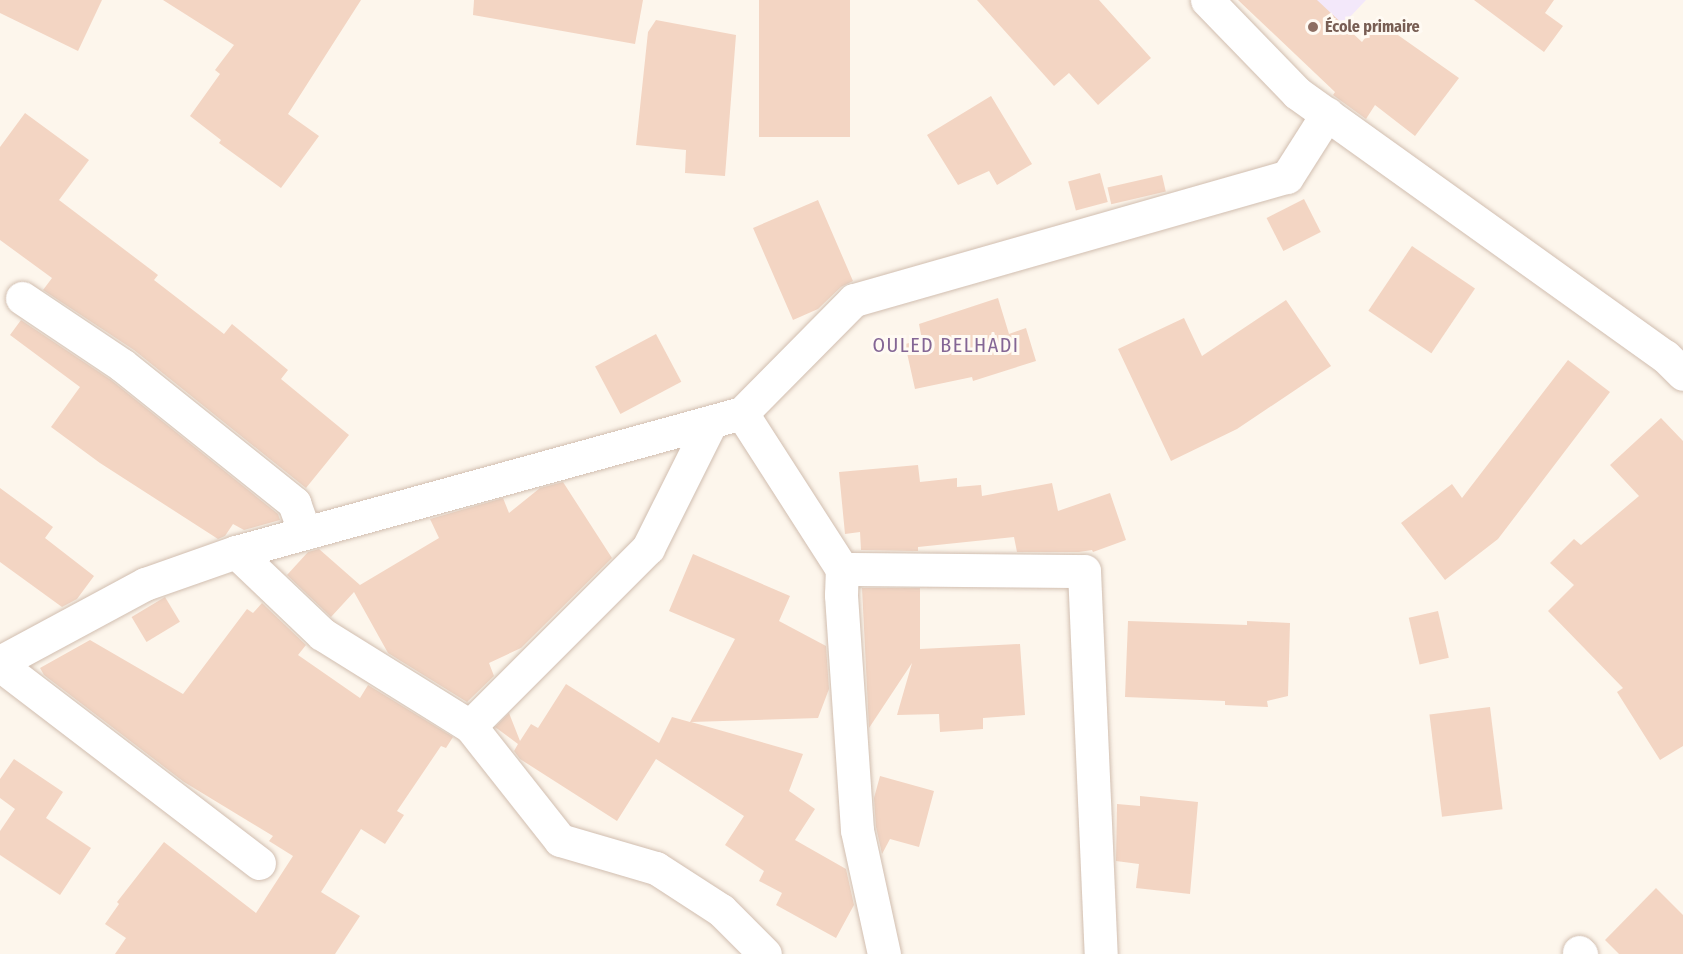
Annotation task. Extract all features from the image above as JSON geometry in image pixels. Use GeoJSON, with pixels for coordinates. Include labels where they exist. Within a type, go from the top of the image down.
{"type":"FeatureCollection","features":[{"type":"Feature","properties":{"kind":"street"},"geometry":{"type":"LineString","coordinates":[[1207,0],[1296,93],[1656,349],[1683,374]]}},
{"type":"Feature","properties":{"kind":"street"},"geometry":{"type":"LineString","coordinates":[[259,863],[0,664],[145,585],[236,552],[742,413],[854,300],[1287,177],[1327,114]]}},
{"type":"Feature","properties":{"kind":"street"},"geometry":{"type":"LineString","coordinates":[[22,298],[122,365],[294,503],[304,531],[309,532]]}},
{"type":"Feature","properties":{"kind":"street"},"geometry":{"type":"LineString","coordinates":[[742,413],[842,570],[841,595],[857,830],[884,954]]}},
{"type":"Feature","properties":{"kind":"street"},"geometry":{"type":"LineString","coordinates":[[470,726],[648,548],[711,422]]}},
{"type":"Feature","properties":{"kind":"street"},"geometry":{"type":"LineString","coordinates":[[236,552],[322,634],[470,726],[560,840],[656,868],[721,910],[765,954]]}},
{"type":"Feature","properties":{"kind":"street"},"geometry":{"type":"LineString","coordinates":[[842,570],[1084,572],[1101,954]]}},
{"type":"Feature","properties":{"kind":"shaded area","name":"École primaire"},"geometry":{"type":"Polygon","coordinates":[[[1257,0],[1366,0],[1314,55],[1257,0]]]}},
{"type":"Feature","properties":{"kind":"building"},"geometry":{"type":"Polygon","coordinates":[[[0,0],[102,0],[78,51],[0,13],[0,0]]]}},
{"type":"Feature","properties":{"kind":"building"},"geometry":{"type":"Polygon","coordinates":[[[163,0],[361,0],[288,114],[319,136],[281,188],[219,143],[221,140],[190,116],[220,74],[215,70],[234,45],[163,0]]]}},
{"type":"Feature","properties":{"kind":"building"},"geometry":{"type":"Polygon","coordinates":[[[474,0],[643,0],[635,44],[473,15],[474,0]]]}},
{"type":"Feature","properties":{"kind":"building"},"geometry":{"type":"Polygon","coordinates":[[[759,0],[850,0],[850,137],[759,137],[759,0]]]}},
{"type":"Feature","properties":{"kind":"building"},"geometry":{"type":"Polygon","coordinates":[[[977,0],[1099,0],[1151,58],[1098,105],[1069,73],[1054,86],[977,0]]]}},
{"type":"Feature","properties":{"kind":"building"},"geometry":{"type":"Polygon","coordinates":[[[1238,0],[1317,0],[1362,42],[1378,21],[1459,78],[1415,136],[1375,105],[1366,119],[1333,95],[1335,92],[1238,0]]]}},
{"type":"Feature","properties":{"kind":"building"},"geometry":{"type":"Polygon","coordinates":[[[1474,0],[1554,0],[1545,13],[1563,26],[1544,52],[1474,0]]]}},
{"type":"Feature","properties":{"kind":"building"},"geometry":{"type":"Polygon","coordinates":[[[656,20],[736,35],[725,176],[685,173],[686,150],[636,145],[648,32],[656,20]]]}},
{"type":"Feature","properties":{"kind":"building"},"geometry":{"type":"Polygon","coordinates":[[[991,96],[1032,164],[997,185],[989,171],[958,185],[927,135],[991,96]]]}},
{"type":"Feature","properties":{"kind":"building"},"geometry":{"type":"Polygon","coordinates":[[[25,113],[89,160],[59,200],[158,275],[154,280],[224,334],[232,324],[288,370],[281,379],[349,435],[306,488],[134,350],[43,290],[52,278],[0,240],[0,147],[25,113]]]}},
{"type":"Feature","properties":{"kind":"building"},"geometry":{"type":"Polygon","coordinates":[[[1100,173],[1108,202],[1076,211],[1068,182],[1100,173]]]}},
{"type":"Feature","properties":{"kind":"building"},"geometry":{"type":"Polygon","coordinates":[[[1162,175],[1166,192],[1111,204],[1107,188],[1162,175]]]}},
{"type":"Feature","properties":{"kind":"building"},"geometry":{"type":"Polygon","coordinates":[[[1304,199],[1321,232],[1283,251],[1267,218],[1304,199]]]}},
{"type":"Feature","properties":{"kind":"building"},"geometry":{"type":"Polygon","coordinates":[[[818,200],[853,281],[841,287],[818,309],[793,320],[753,228],[818,200]]]}},
{"type":"Feature","properties":{"kind":"building"},"geometry":{"type":"Polygon","coordinates":[[[1412,246],[1475,288],[1431,353],[1368,311],[1412,246]]]}},
{"type":"Feature","properties":{"kind":"building"},"geometry":{"type":"Polygon","coordinates":[[[998,298],[1009,334],[1026,328],[1036,361],[973,381],[972,377],[915,389],[905,344],[922,340],[919,324],[998,298]]]}},
{"type":"Feature","properties":{"kind":"building"},"geometry":{"type":"Polygon","coordinates":[[[1286,300],[1331,366],[1237,429],[1171,461],[1118,349],[1184,318],[1202,356],[1286,300]]]}},
{"type":"Feature","properties":{"kind":"building"},"geometry":{"type":"Polygon","coordinates":[[[21,320],[111,380],[278,514],[280,520],[244,530],[233,524],[225,536],[218,539],[100,463],[51,427],[80,387],[10,335],[21,320]]]}},
{"type":"Feature","properties":{"kind":"building"},"geometry":{"type":"Polygon","coordinates":[[[656,334],[681,382],[620,414],[595,366],[656,334]]]}},
{"type":"Feature","properties":{"kind":"building"},"geometry":{"type":"Polygon","coordinates":[[[1568,360],[1610,392],[1498,539],[1445,580],[1401,523],[1452,484],[1462,498],[1568,360]]]}},
{"type":"Feature","properties":{"kind":"building"},"geometry":{"type":"Polygon","coordinates":[[[1661,418],[1683,441],[1683,746],[1660,760],[1617,692],[1623,688],[1548,611],[1574,585],[1550,563],[1574,539],[1581,545],[1639,496],[1610,465],[1661,418]]]}},
{"type":"Feature","properties":{"kind":"building"},"geometry":{"type":"Polygon","coordinates":[[[918,465],[920,482],[957,478],[957,487],[981,485],[982,496],[1052,483],[1058,511],[1110,493],[1126,540],[1093,552],[1092,550],[1017,552],[1014,537],[918,547],[918,551],[861,550],[860,532],[845,534],[839,472],[918,465]]]}},
{"type":"Feature","properties":{"kind":"building"},"geometry":{"type":"Polygon","coordinates":[[[563,482],[612,558],[521,648],[489,663],[494,676],[467,702],[388,653],[354,592],[331,617],[287,575],[308,552],[319,549],[360,585],[439,538],[430,519],[503,498],[509,513],[540,488],[563,482]]]}},
{"type":"Feature","properties":{"kind":"building"},"geometry":{"type":"Polygon","coordinates":[[[0,488],[53,527],[45,538],[94,576],[77,599],[62,607],[0,562],[0,488]]]}},
{"type":"Feature","properties":{"kind":"building"},"geometry":{"type":"Polygon","coordinates":[[[693,554],[790,596],[779,621],[826,646],[829,689],[818,718],[691,722],[803,754],[789,791],[815,809],[795,840],[846,869],[854,905],[836,938],[776,905],[782,893],[759,881],[764,871],[725,845],[744,816],[656,759],[617,821],[520,759],[514,751],[518,744],[495,727],[509,713],[520,741],[531,724],[538,728],[566,684],[659,743],[672,717],[690,722],[735,639],[669,611],[693,554]]]}},
{"type":"Feature","properties":{"kind":"building"},"geometry":{"type":"Polygon","coordinates":[[[862,588],[920,588],[920,649],[1020,644],[1025,715],[983,718],[983,729],[940,732],[939,714],[897,715],[912,663],[869,728],[862,588]]]}},
{"type":"Feature","properties":{"kind":"building"},"geometry":{"type":"Polygon","coordinates":[[[165,597],[180,622],[147,642],[132,617],[165,597]]]}},
{"type":"Feature","properties":{"kind":"building"},"geometry":{"type":"Polygon","coordinates":[[[262,603],[306,645],[298,655],[360,698],[368,685],[453,737],[446,748],[441,746],[397,811],[404,815],[385,844],[361,829],[321,892],[360,916],[335,954],[115,954],[126,938],[105,924],[119,904],[117,902],[164,842],[256,913],[293,856],[269,841],[273,836],[184,782],[44,675],[40,668],[90,640],[183,694],[247,609],[253,613],[262,603]]]}},
{"type":"Feature","properties":{"kind":"building"},"geometry":{"type":"Polygon","coordinates":[[[1438,611],[1449,658],[1420,665],[1409,618],[1438,611]]]}},
{"type":"Feature","properties":{"kind":"building"},"geometry":{"type":"Polygon","coordinates":[[[1128,621],[1247,625],[1247,621],[1290,623],[1288,696],[1267,701],[1268,707],[1225,705],[1225,701],[1125,697],[1128,621]]]}},
{"type":"Feature","properties":{"kind":"building"},"geometry":{"type":"Polygon","coordinates":[[[1490,707],[1503,809],[1442,817],[1429,714],[1490,707]]]}},
{"type":"Feature","properties":{"kind":"building"},"geometry":{"type":"Polygon","coordinates":[[[14,759],[63,792],[46,818],[91,848],[60,895],[0,855],[0,831],[15,809],[0,798],[0,779],[14,759]]]}},
{"type":"Feature","properties":{"kind":"building"},"geometry":{"type":"Polygon","coordinates":[[[880,776],[934,791],[919,847],[890,839],[882,854],[876,827],[874,798],[880,776]]]}},
{"type":"Feature","properties":{"kind":"building"},"geometry":{"type":"Polygon","coordinates":[[[1140,796],[1198,802],[1190,894],[1136,888],[1139,864],[1116,861],[1117,804],[1140,806],[1140,796]]]}},
{"type":"Feature","properties":{"kind":"building"},"geometry":{"type":"Polygon","coordinates":[[[1656,888],[1683,915],[1683,954],[1619,954],[1605,940],[1656,888]]]}},
{"type":"Feature","properties":{"kind":"place","name":"École primaire"},"geometry":{"type":"Point","coordinates":[1313,27]}},
{"type":"Feature","properties":{"kind":"district","name":"OULED BELHADI"},"geometry":{"type":"Point","coordinates":[946,345]}}]}
